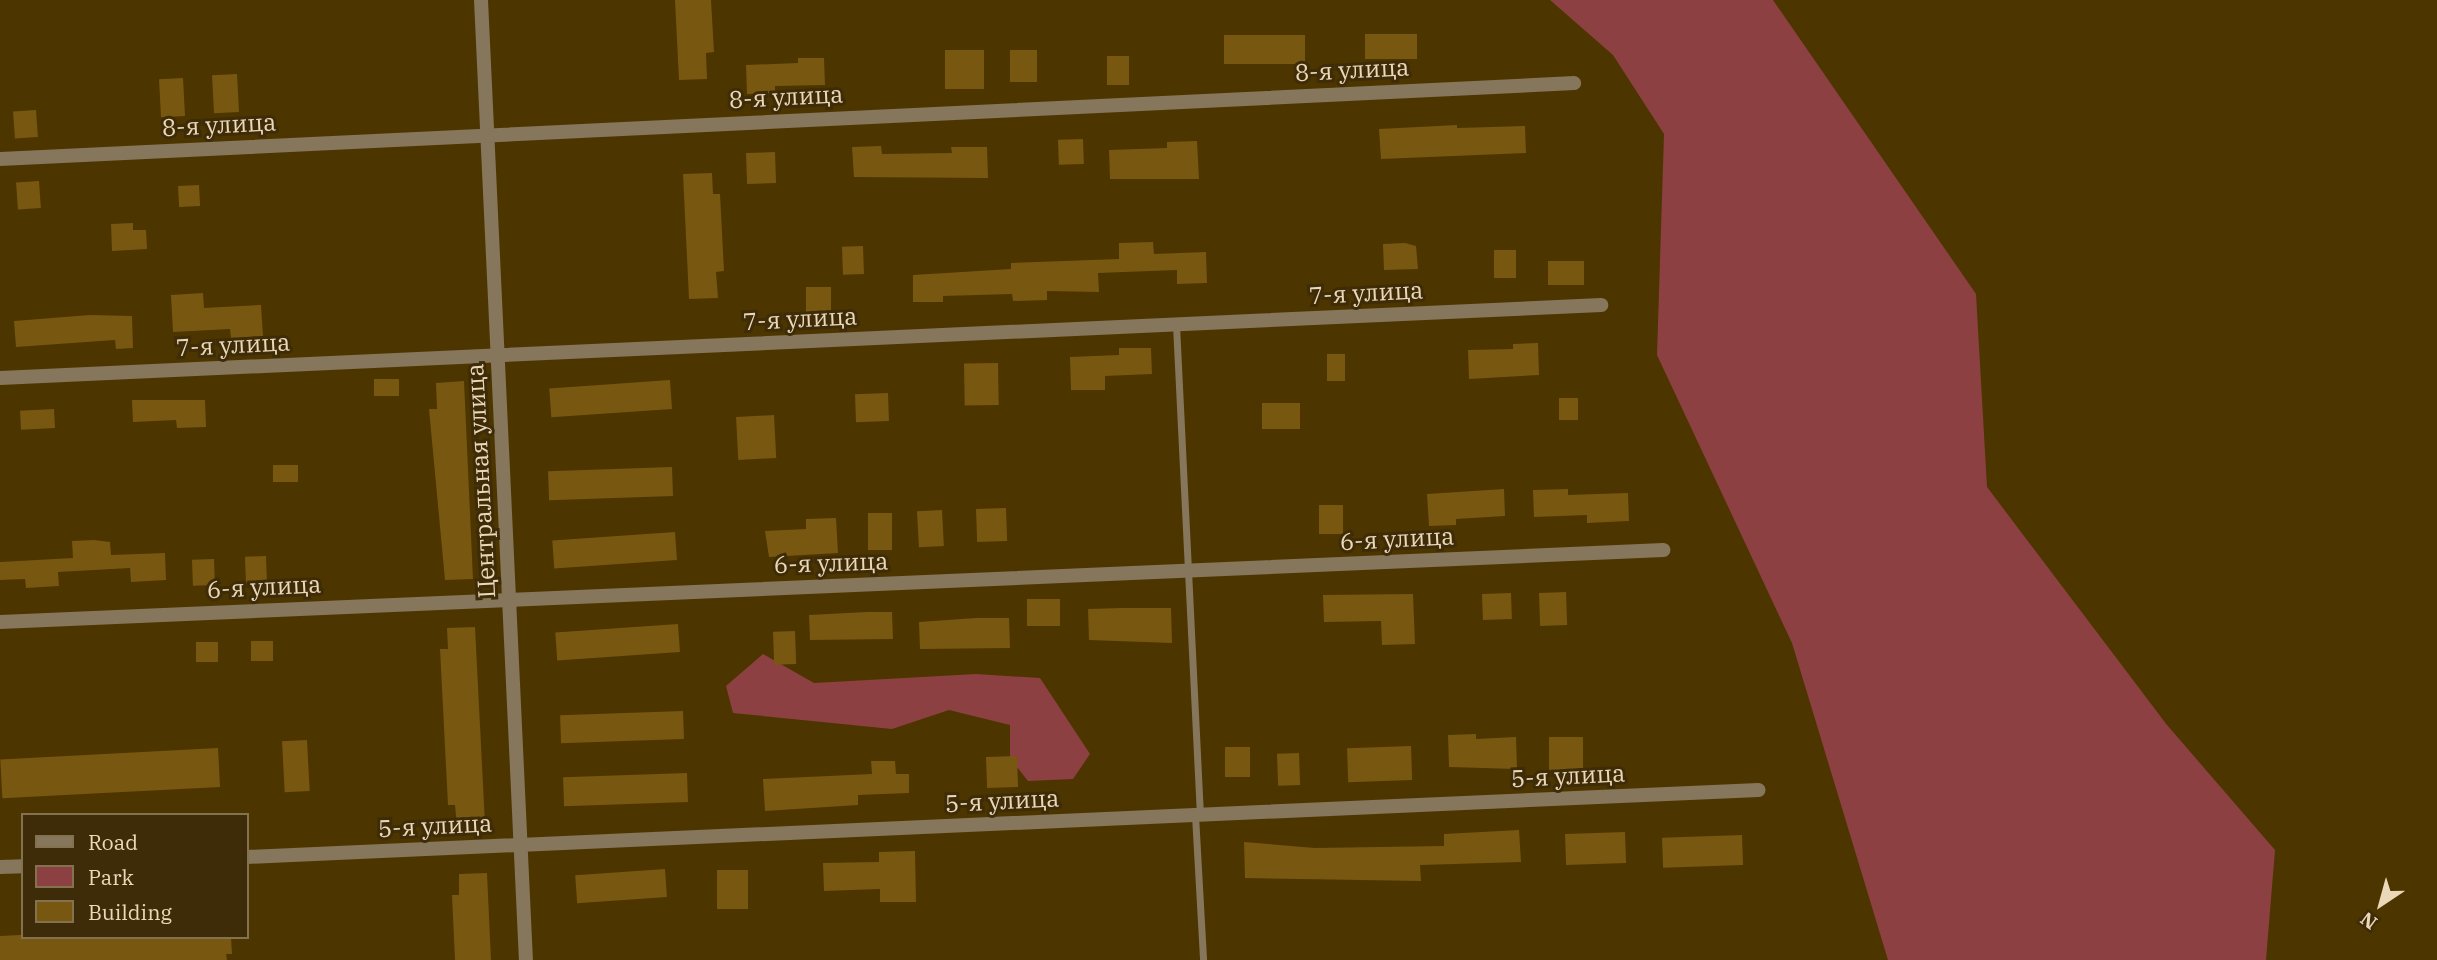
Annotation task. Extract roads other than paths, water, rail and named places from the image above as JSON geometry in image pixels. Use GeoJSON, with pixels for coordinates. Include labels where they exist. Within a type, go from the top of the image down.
{"type":"FeatureCollection","features":[{"type":"Feature","properties":{"kind":"street","name":"Центральная улица"},"geometry":{"type":"LineString","coordinates":[[481,0],[526,960]]}},
{"type":"Feature","properties":{"kind":"street","name":"8-я улица"},"geometry":{"type":"LineString","coordinates":[[0,159],[1574,83]]}},
{"type":"Feature","properties":{"kind":"street","name":"7-я улица"},"geometry":{"type":"LineString","coordinates":[[0,378],[1601,305]]}},
{"type":"Feature","properties":{"kind":"street","name":"6-я улица"},"geometry":{"type":"LineString","coordinates":[[0,622],[1663,550]]}},
{"type":"Feature","properties":{"kind":"street","name":"5-я улица"},"geometry":{"type":"LineString","coordinates":[[248,857],[1759,790]]}},
{"type":"Feature","properties":{"kind":"street"},"geometry":{"type":"LineString","coordinates":[[0,867],[21,866]]}},
{"type":"Feature","properties":{"kind":"lane"},"geometry":{"type":"LineString","coordinates":[[1176,324],[1203,960]]}}]}
